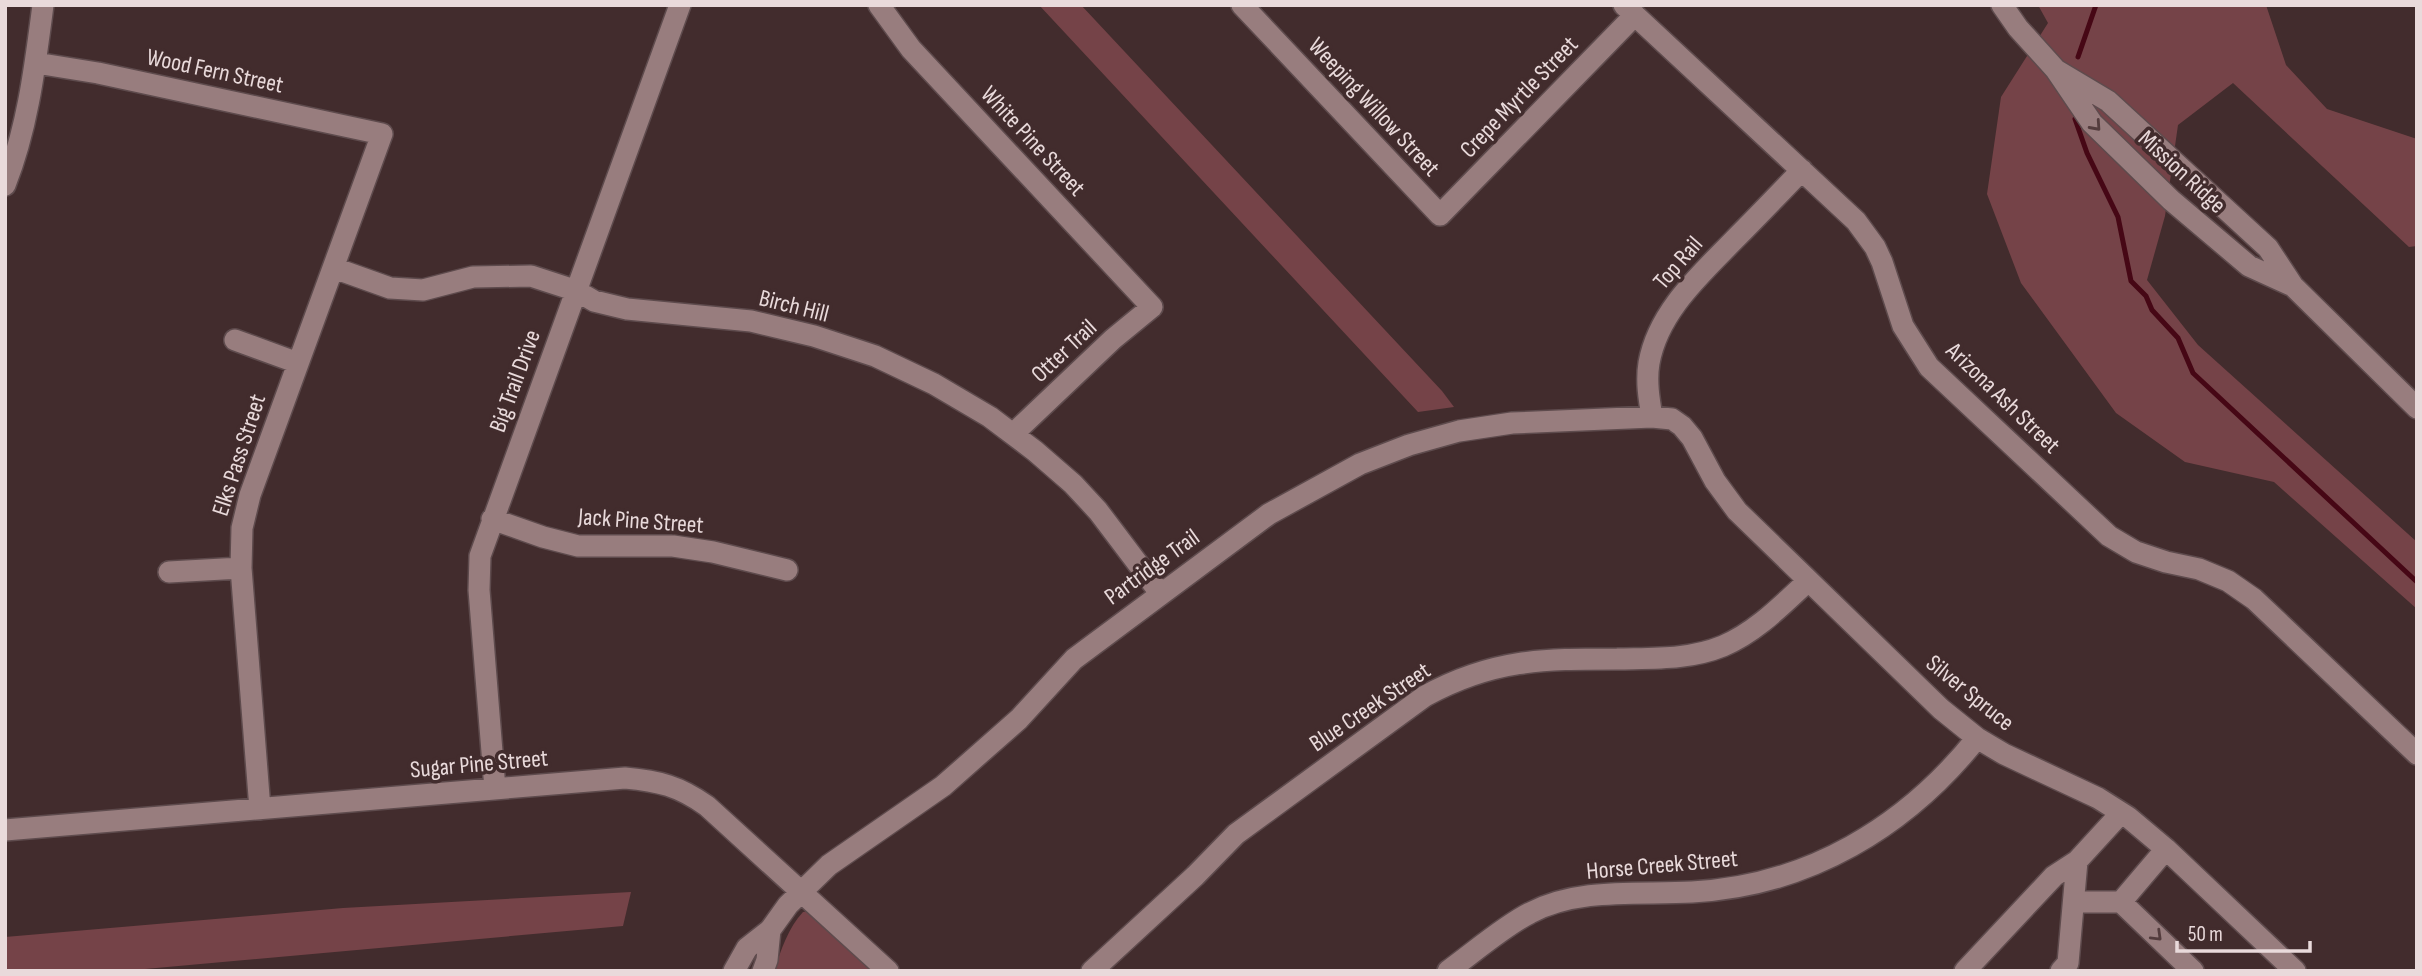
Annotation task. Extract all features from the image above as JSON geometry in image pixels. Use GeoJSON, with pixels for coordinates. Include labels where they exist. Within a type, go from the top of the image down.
{"type":"FeatureCollection","features":[{"type":"Feature","properties":{"kind":"street"},"geometry":{"type":"LineString","coordinates":[[5,185],[17,155],[36,64],[43,5]]}},
{"type":"Feature","properties":{"kind":"street","name":"Big Trail Drive"},"geometry":{"type":"LineString","coordinates":[[495,789],[479,590],[480,556],[680,5]]}},
{"type":"Feature","properties":{"kind":"street","name":"White Pine Street"},"geometry":{"type":"LineString","coordinates":[[880,5],[911,48],[1152,307]]}},
{"type":"Feature","properties":{"kind":"street","name":"Weeping Willow Street"},"geometry":{"type":"LineString","coordinates":[[1242,5],[1440,215]]}},
{"type":"Feature","properties":{"kind":"street","name":"Mission Ridge"},"geometry":{"type":"LineString","coordinates":[[2002,5],[2056,70],[2092,123],[2213,238],[2249,266],[2293,286]]}},
{"type":"Feature","properties":{"kind":"street","name":"Crepe Myrtle Street"},"geometry":{"type":"LineString","coordinates":[[1440,215],[1630,10]]}},
{"type":"Feature","properties":{"kind":"street","name":"Arizona Ash Street"},"geometry":{"type":"LineString","coordinates":[[1630,10],[1856,221],[1871,241],[1885,270],[1903,326],[1929,367],[2109,536],[2136,552],[2199,569],[2228,581],[2254,599],[2417,754]]}},
{"type":"Feature","properties":{"kind":"street","name":"Wood Fern Street"},"geometry":{"type":"LineString","coordinates":[[36,64],[98,73],[383,134]]}},
{"type":"Feature","properties":{"kind":"street","name":"Mission Ridge"},"geometry":{"type":"LineString","coordinates":[[2056,70],[2108,101],[2268,248],[2293,286],[2417,408]]}},
{"type":"Feature","properties":{"kind":"street","name":"Elks Pass Street"},"geometry":{"type":"LineString","coordinates":[[260,809],[241,568],[242,528],[250,495],[383,134]]}},
{"type":"Feature","properties":{"kind":"street"},"geometry":{"type":"LineString","coordinates":[[2135,164],[2156,144]]}},
{"type":"Feature","properties":{"kind":"street","name":"Top Rail"},"geometry":{"type":"LineString","coordinates":[[1652,417],[1648,393],[1649,362],[1667,318],[1688,288],[1802,170]]}},
{"type":"Feature","properties":{"kind":"street"},"geometry":{"type":"LineString","coordinates":[[2213,238],[2234,217]]}},
{"type":"Feature","properties":{"kind":"street","name":"Birch Hill"},"geometry":{"type":"LineString","coordinates":[[334,268],[390,288],[423,290],[473,276],[531,276],[626,309],[751,321],[875,356],[934,384],[990,417],[1035,451],[1081,493],[1139,561],[1160,593]]}},
{"type":"Feature","properties":{"kind":"street","name":"Otter Trail"},"geometry":{"type":"LineString","coordinates":[[1013,434],[1113,339],[1152,307]]}},
{"type":"Feature","properties":{"kind":"street"},"geometry":{"type":"LineString","coordinates":[[235,340],[298,363]]}},
{"type":"Feature","properties":{"kind":"street","name":"Silver Spruce"},"geometry":{"type":"LineString","coordinates":[[1652,417],[1672,419],[1682,426],[1715,481],[1737,511],[1941,709],[1977,738],[2004,754],[2098,798],[2121,813],[2166,849],[2295,971]]}},
{"type":"Feature","properties":{"kind":"street","name":"Partridge Trail"},"geometry":{"type":"LineString","coordinates":[[734,971],[747,948],[770,930],[801,892],[829,865],[943,786],[1019,719],[1074,659],[1269,514],[1334,476],[1409,445],[1460,431],[1512,422],[1652,417]]}},
{"type":"Feature","properties":{"kind":"street","name":"Jack Pine Street"},"geometry":{"type":"LineString","coordinates":[[492,519],[578,546],[673,546],[713,552],[787,570]]}},
{"type":"Feature","properties":{"kind":"street"},"geometry":{"type":"LineString","coordinates":[[169,572],[241,568]]}},
{"type":"Feature","properties":{"kind":"street","name":"Blue Creek Street"},"geometry":{"type":"LineString","coordinates":[[1092,971],[1195,876],[1236,834],[1425,696],[1485,670],[1524,661],[1672,658],[1706,652],[1752,630],[1808,581]]}},
{"type":"Feature","properties":{"kind":"street","name":"Horse Creek Street"},"geometry":{"type":"LineString","coordinates":[[1448,971],[1531,912],[1565,901],[1597,895],[1695,892],[1737,887],[1816,864],[1854,845],[1922,798],[1952,769],[1977,738]]}},
{"type":"Feature","properties":{"kind":"street","name":"Sugar Pine Street"},"geometry":{"type":"LineString","coordinates":[[5,830],[625,778],[657,780],[689,793],[707,806],[888,971]]}},
{"type":"Feature","properties":{"kind":"street"},"geometry":{"type":"LineString","coordinates":[[1965,971],[2054,876],[2077,861],[2121,813]]}},
{"type":"Feature","properties":{"kind":"street"},"geometry":{"type":"LineString","coordinates":[[2122,902],[2166,849]]}},
{"type":"Feature","properties":{"kind":"street"},"geometry":{"type":"LineString","coordinates":[[2062,971],[2068,963],[2077,861]]}},
{"type":"Feature","properties":{"kind":"street"},"geometry":{"type":"LineString","coordinates":[[2074,902],[2122,902],[2193,971]]}},
{"type":"Feature","properties":{"kind":"street"},"geometry":{"type":"LineString","coordinates":[[763,971],[770,930]]}},
{"type":"Feature","properties":{"kind":"shaded area"},"geometry":{"type":"Polygon","coordinates":[[[1039,5],[1081,5],[1454,407],[1418,412],[1039,5]]]}},
{"type":"Feature","properties":{"kind":"shaded area"},"geometry":{"type":"Polygon","coordinates":[[[2038,5],[2266,5],[2286,65],[2327,109],[2417,139],[2417,246],[2409,247],[2233,83],[2178,125],[2165,216],[2147,280],[2198,345],[2417,542],[2417,609],[2274,482],[2185,462],[2116,413],[2021,283],[1987,194],[2001,97],[2048,23],[2038,5]]]}},
{"type":"Feature","properties":{"kind":"shaded area"},"geometry":{"type":"Polygon","coordinates":[[[631,892],[623,926],[123,971],[5,971],[5,937],[343,908],[631,892]]]}},
{"type":"Feature","properties":{"kind":"shaded area"},"geometry":{"type":"Polygon","coordinates":[[[809,911],[877,971],[774,971],[793,925],[803,912],[809,911]]]}},
{"type":"Feature","properties":{"kind":"waterway"},"geometry":{"type":"LineString","coordinates":[[2078,57],[2096,5]]}},
{"type":"Feature","properties":{"kind":"waterway"},"geometry":{"type":"LineString","coordinates":[[2075,119],[2087,153],[2118,217],[2131,281],[2146,296],[2152,310],[2178,338],[2193,373],[2417,582]]}}]}
